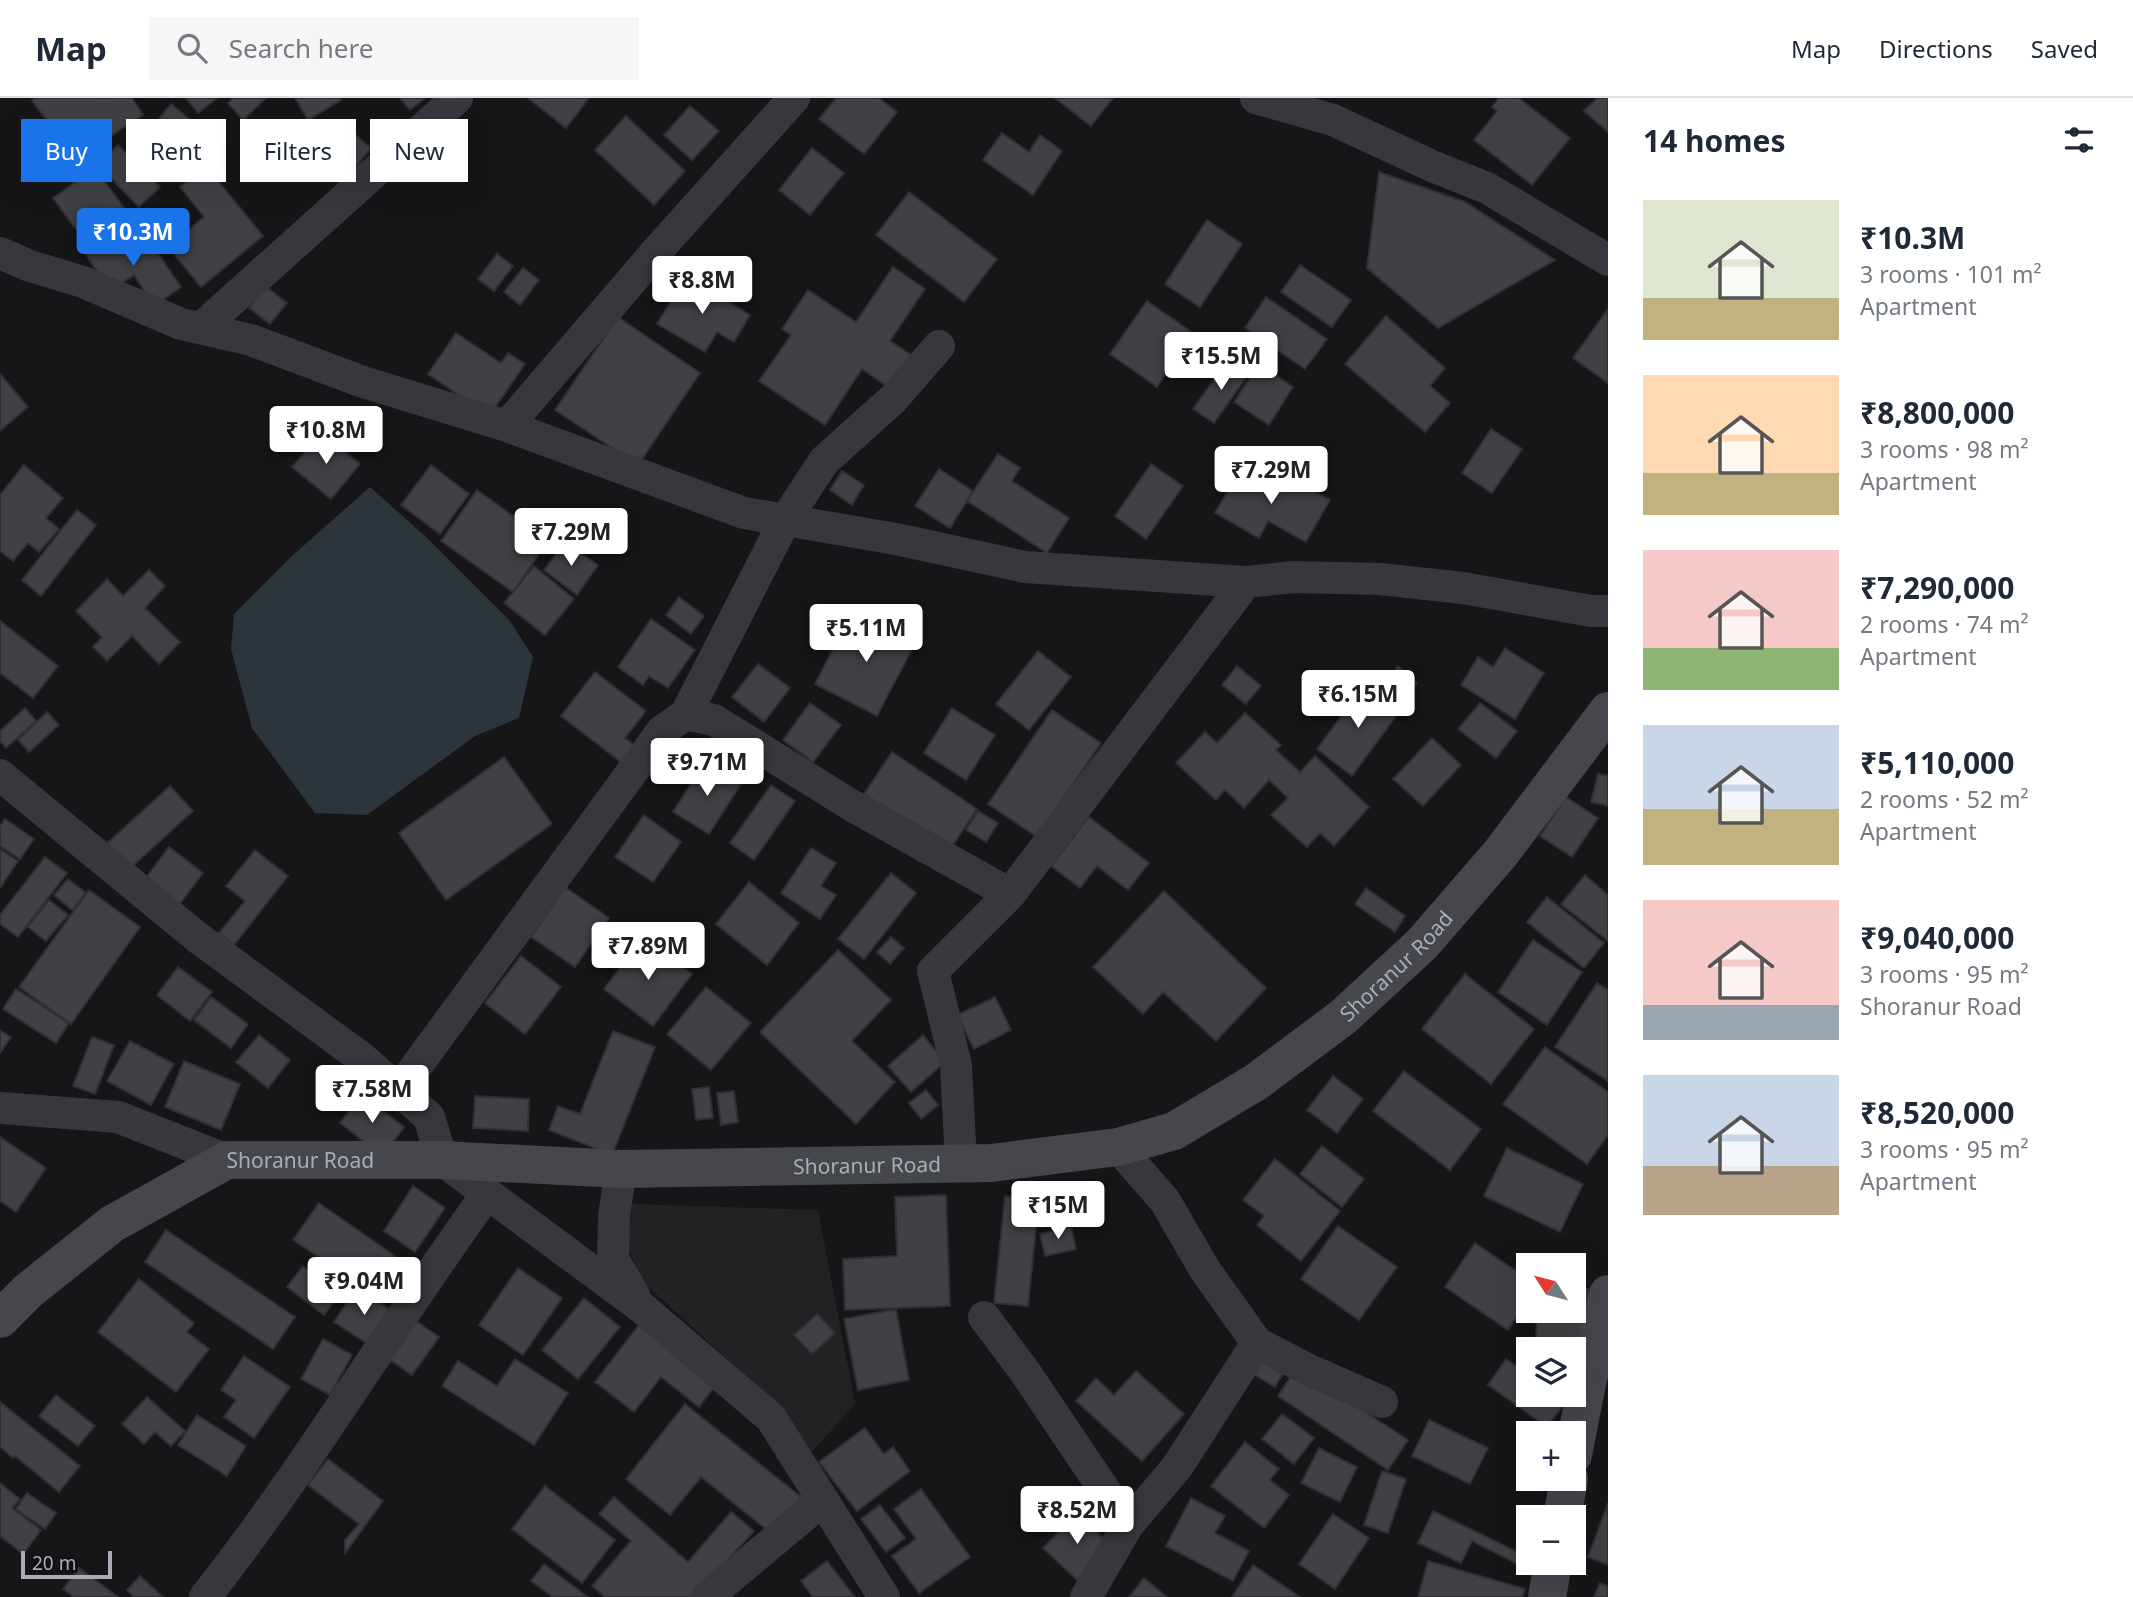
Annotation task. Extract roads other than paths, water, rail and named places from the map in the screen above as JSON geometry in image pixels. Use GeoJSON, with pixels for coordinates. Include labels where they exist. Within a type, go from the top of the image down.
{"type":"FeatureCollection","features":[{"type":"Feature","properties":{"kind":"main road","name":"Shoranur Road"},"geometry":{"type":"LineString","coordinates":[[0,1319],[28,1291],[112,1224],[227,1160],[442,1160],[621,1169],[961,1164],[991,1163],[1118,1147],[1174,1131],[1256,1082],[1343,1017],[1422,944],[1482,874],[1608,711]]}},
{"type":"Feature","properties":{"kind":"main road"},"geometry":{"type":"LineString","coordinates":[[1580,1421],[1608,1294]]}},
{"type":"Feature","properties":{"kind":"main road"},"geometry":{"type":"LineString","coordinates":[[1547,1597],[1551,1575]]}},
{"type":"Feature","properties":{"kind":"street"},"geometry":{"type":"LineString","coordinates":[[201,328],[457,98]]}},
{"type":"Feature","properties":{"kind":"street"},"geometry":{"type":"LineString","coordinates":[[507,426],[656,252],[794,98]]}},
{"type":"Feature","properties":{"kind":"street"},"geometry":{"type":"LineString","coordinates":[[1256,98],[1333,120],[1487,188],[1608,260]]}},
{"type":"Feature","properties":{"kind":"street"},"geometry":{"type":"LineString","coordinates":[[0,253],[30,266],[83,282],[181,324],[251,340],[363,382],[507,426],[744,513],[784,522],[896,539],[1025,567],[1246,582],[1294,577],[1380,579],[1463,588],[1591,611],[1608,611]]}},
{"type":"Feature","properties":{"kind":"street"},"geometry":{"type":"LineString","coordinates":[[399,1090],[662,731],[686,714],[784,522],[824,461],[892,399],[939,346]]}},
{"type":"Feature","properties":{"kind":"street"},"geometry":{"type":"LineString","coordinates":[[961,1164],[956,1065],[933,971],[1010,894],[1246,582]]}},
{"type":"Feature","properties":{"kind":"street"},"geometry":{"type":"LineString","coordinates":[[686,714],[714,720],[851,805],[1010,894]]}},
{"type":"Feature","properties":{"kind":"street"},"geometry":{"type":"LineString","coordinates":[[0,775],[197,937],[363,1059],[429,1117],[442,1160],[642,1308],[771,1418],[884,1597]]}},
{"type":"Feature","properties":{"kind":"street"},"geometry":{"type":"LineString","coordinates":[[0,1108],[118,1117],[227,1160]]}},
{"type":"Feature","properties":{"kind":"street"},"geometry":{"type":"LineString","coordinates":[[1118,1147],[1165,1201],[1205,1270],[1257,1343],[1382,1402]]}},
{"type":"Feature","properties":{"kind":"street"},"geometry":{"type":"LineString","coordinates":[[621,1169],[614,1216],[613,1259],[642,1308]]}},
{"type":"Feature","properties":{"kind":"street"},"geometry":{"type":"LineString","coordinates":[[205,1597],[263,1522],[340,1412],[433,1268],[487,1194]]}},
{"type":"Feature","properties":{"kind":"street"},"geometry":{"type":"LineString","coordinates":[[984,1317],[1128,1525]]}},
{"type":"Feature","properties":{"kind":"street"},"geometry":{"type":"LineString","coordinates":[[1086,1597],[1128,1525],[1177,1467],[1257,1343]]}},
{"type":"Feature","properties":{"kind":"street"},"geometry":{"type":"LineString","coordinates":[[707,1597],[823,1500]]}}]}
